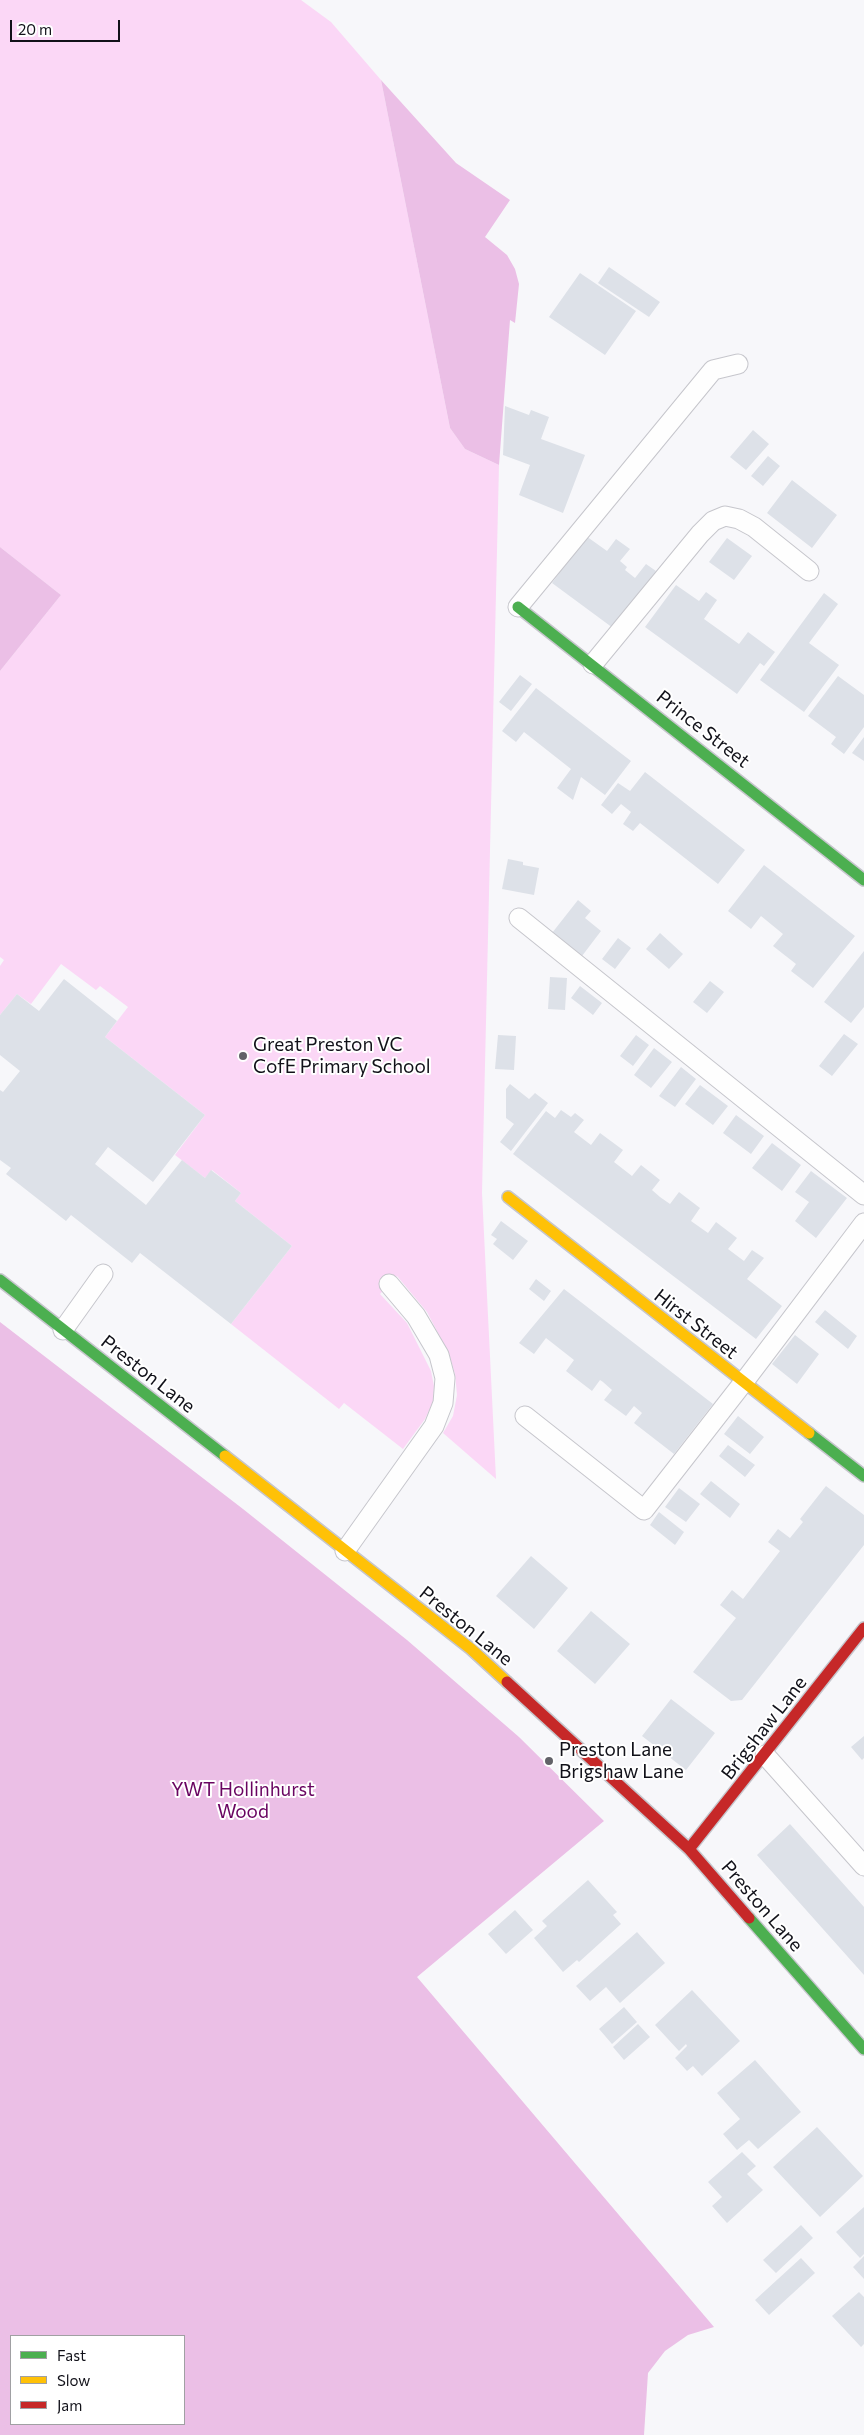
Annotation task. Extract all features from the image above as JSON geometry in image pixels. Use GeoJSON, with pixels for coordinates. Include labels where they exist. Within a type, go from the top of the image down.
{"type":"FeatureCollection","features":[{"type":"Feature","properties":{"kind":"street","name":"Prince Street"},"geometry":{"type":"LineString","coordinates":[[518,607],[593,664],[864,880]]}},
{"type":"Feature","properties":{"kind":"street","name":"Hirst Street"},"geometry":{"type":"LineString","coordinates":[[508,1197],[743,1384],[864,1476]]}},
{"type":"Feature","properties":{"kind":"street","name":"Preston Lane"},"geometry":{"type":"LineString","coordinates":[[0,1280],[471,1649],[689,1849],[861,2039]]}},
{"type":"Feature","properties":{"kind":"street","name":"Brigshaw Lane"},"geometry":{"type":"LineString","coordinates":[[689,1849],[766,1756],[864,1628]]}},
{"type":"Feature","properties":{"kind":"lane"},"geometry":{"type":"LineString","coordinates":[[518,607],[713,370],[738,364]]}},
{"type":"Feature","properties":{"kind":"lane"},"geometry":{"type":"LineString","coordinates":[[593,664],[700,534],[713,521],[724,516],[739,519],[754,527],[809,571]]}},
{"type":"Feature","properties":{"kind":"lane"},"geometry":{"type":"LineString","coordinates":[[519,918],[864,1195]]}},
{"type":"Feature","properties":{"kind":"lane"},"geometry":{"type":"LineString","coordinates":[[525,1416],[644,1510],[743,1384],[864,1222]]}},
{"type":"Feature","properties":{"kind":"lane"},"geometry":{"type":"LineString","coordinates":[[63,1330],[103,1274]]}},
{"type":"Feature","properties":{"kind":"lane"},"geometry":{"type":"LineString","coordinates":[[344,1551],[434,1426],[443,1403],[445,1378],[439,1355],[416,1316],[389,1284]]}},
{"type":"Feature","properties":{"kind":"lane"},"geometry":{"type":"LineString","coordinates":[[766,1756],[864,1866]]}},
{"type":"Feature","properties":{"kind":"shaded area"},"geometry":{"type":"Polygon","coordinates":[[[0,0],[301,0],[331,22],[381,80],[450,428],[465,449],[499,465],[482,1193],[496,1479],[443,1433],[453,1416],[457,1395],[455,1374],[449,1354],[427,1312],[397,1276],[380,1294],[407,1323],[431,1371],[434,1386],[433,1403],[425,1419],[403,1449],[344,1403],[339,1409],[231,1324],[292,1246],[235,1201],[241,1193],[212,1170],[205,1178],[175,1155],[205,1115],[105,1037],[128,1007],[100,986],[96,990],[61,964],[31,1004],[17,994],[0,1015],[0,966],[4,960],[0,957],[0,671],[61,595],[0,547],[0,0]]]}},
{"type":"Feature","properties":{"kind":"green space"},"geometry":{"type":"Polygon","coordinates":[[[381,80],[456,163],[510,200],[485,237],[507,255],[515,269],[519,284],[515,323],[510,320],[499,465],[465,449],[450,428],[381,80]]]}},
{"type":"Feature","properties":{"kind":"green space"},"geometry":{"type":"Polygon","coordinates":[[[0,547],[61,595],[0,671],[0,547]]]}},
{"type":"Feature","properties":{"kind":"green space","name":"YWT Hollinhurst Wood"},"geometry":{"type":"Polygon","coordinates":[[[0,1322],[243,1509],[407,1640],[519,1737],[604,1821],[417,1977],[714,2327],[688,2335],[665,2351],[648,2373],[644,2435],[0,2435],[0,1322]]]}},
{"type":"Feature","properties":{"kind":"building"},"geometry":{"type":"Polygon","coordinates":[[[609,267],[660,302],[649,317],[598,283],[609,267]]]}},
{"type":"Feature","properties":{"kind":"building"},"geometry":{"type":"Polygon","coordinates":[[[580,273],[636,311],[605,355],[549,317],[580,273]]]}},
{"type":"Feature","properties":{"kind":"building"},"geometry":{"type":"Polygon","coordinates":[[[505,406],[529,415],[531,410],[549,417],[541,439],[585,455],[563,513],[519,495],[530,465],[503,455],[505,406]]]}},
{"type":"Feature","properties":{"kind":"building"},"geometry":{"type":"Polygon","coordinates":[[[753,430],[769,444],[746,470],[730,457],[753,430]]]}},
{"type":"Feature","properties":{"kind":"building"},"geometry":{"type":"Polygon","coordinates":[[[768,456],[780,466],[763,486],[751,476],[768,456]]]}},
{"type":"Feature","properties":{"kind":"building"},"geometry":{"type":"Polygon","coordinates":[[[792,480],[837,515],[812,548],[767,513],[792,480]]]}},
{"type":"Feature","properties":{"kind":"building"},"geometry":{"type":"Polygon","coordinates":[[[586,536],[607,551],[616,539],[630,549],[620,561],[627,567],[625,570],[635,578],[646,564],[656,571],[613,628],[552,583],[586,536]]]}},
{"type":"Feature","properties":{"kind":"building"},"geometry":{"type":"Polygon","coordinates":[[[727,538],[752,556],[734,580],[709,562],[727,538]]]}},
{"type":"Feature","properties":{"kind":"building"},"geometry":{"type":"Polygon","coordinates":[[[676,585],[699,601],[706,592],[717,600],[704,619],[739,644],[748,632],[775,652],[764,666],[760,663],[737,694],[645,627],[676,585]]]}},
{"type":"Feature","properties":{"kind":"building"},"geometry":{"type":"Polygon","coordinates":[[[824,593],[838,604],[809,643],[839,665],[804,712],[760,680],[824,593]]]}},
{"type":"Feature","properties":{"kind":"building"},"geometry":{"type":"Polygon","coordinates":[[[520,675],[532,684],[511,711],[499,702],[520,675]]]}},
{"type":"Feature","properties":{"kind":"building"},"geometry":{"type":"Polygon","coordinates":[[[838,676],[864,695],[864,727],[844,754],[831,744],[836,737],[808,716],[838,676]]]}},
{"type":"Feature","properties":{"kind":"building"},"geometry":{"type":"Polygon","coordinates":[[[536,688],[631,761],[605,795],[581,777],[573,800],[557,788],[571,769],[524,732],[516,742],[502,731],[536,688]]]}},
{"type":"Feature","properties":{"kind":"building"},"geometry":{"type":"Polygon","coordinates":[[[864,737],[864,761],[852,753],[864,737]]]}},
{"type":"Feature","properties":{"kind":"building"},"geometry":{"type":"Polygon","coordinates":[[[645,772],[745,850],[718,884],[640,823],[633,831],[623,824],[631,812],[621,804],[612,814],[601,805],[618,783],[630,791],[645,772]]]}},
{"type":"Feature","properties":{"kind":"building"},"geometry":{"type":"Polygon","coordinates":[[[508,859],[523,862],[523,865],[539,868],[534,895],[502,889],[508,859]]]}},
{"type":"Feature","properties":{"kind":"building"},"geometry":{"type":"Polygon","coordinates":[[[764,865],[855,936],[813,988],[791,971],[796,964],[773,946],[783,934],[761,916],[751,929],[728,911],[764,865]]]}},
{"type":"Feature","properties":{"kind":"building"},"geometry":{"type":"Polygon","coordinates":[[[578,900],[591,911],[585,918],[601,931],[582,956],[552,933],[578,900]]]}},
{"type":"Feature","properties":{"kind":"building"},"geometry":{"type":"Polygon","coordinates":[[[660,933],[683,954],[669,969],[646,949],[660,933]]]}},
{"type":"Feature","properties":{"kind":"building"},"geometry":{"type":"Polygon","coordinates":[[[618,938],[631,948],[615,969],[602,959],[618,938]]]}},
{"type":"Feature","properties":{"kind":"building"},"geometry":{"type":"Polygon","coordinates":[[[864,951],[864,1007],[851,1023],[824,1002],[864,951]]]}},
{"type":"Feature","properties":{"kind":"building"},"geometry":{"type":"Polygon","coordinates":[[[550,977],[567,978],[565,1010],[548,1009],[550,977]]]}},
{"type":"Feature","properties":{"kind":"building"},"geometry":{"type":"Polygon","coordinates":[[[64,979],[117,1021],[105,1037],[205,1115],[153,1182],[108,1147],[95,1164],[146,1205],[182,1160],[205,1178],[211,1170],[241,1193],[235,1201],[292,1246],[231,1324],[140,1253],[132,1263],[71,1215],[66,1221],[6,1174],[11,1168],[0,1160],[0,1090],[3,1092],[20,1071],[0,1055],[0,1015],[17,994],[39,1011],[64,979]]]}},
{"type":"Feature","properties":{"kind":"building"},"geometry":{"type":"Polygon","coordinates":[[[710,981],[724,992],[707,1013],[693,1002],[710,981]]]}},
{"type":"Feature","properties":{"kind":"building"},"geometry":{"type":"Polygon","coordinates":[[[580,986],[602,1003],[593,1015],[571,998],[580,986]]]}},
{"type":"Feature","properties":{"kind":"building"},"geometry":{"type":"Polygon","coordinates":[[[844,1034],[858,1044],[832,1076],[819,1066],[844,1034]]]}},
{"type":"Feature","properties":{"kind":"building"},"geometry":{"type":"Polygon","coordinates":[[[498,1035],[516,1036],[514,1070],[495,1069],[498,1035]]]}},
{"type":"Feature","properties":{"kind":"building"},"geometry":{"type":"Polygon","coordinates":[[[636,1035],[649,1045],[633,1066],[620,1056],[636,1035]]]}},
{"type":"Feature","properties":{"kind":"building"},"geometry":{"type":"Polygon","coordinates":[[[654,1048],[672,1062],[651,1088],[634,1075],[654,1048]]]}},
{"type":"Feature","properties":{"kind":"building"},"geometry":{"type":"Polygon","coordinates":[[[681,1067],[696,1079],[675,1107],[659,1096],[681,1067]]]}},
{"type":"Feature","properties":{"kind":"building"},"geometry":{"type":"Polygon","coordinates":[[[510,1084],[529,1099],[535,1093],[548,1103],[511,1151],[500,1142],[514,1124],[506,1118],[506,1089],[510,1084]]]}},
{"type":"Feature","properties":{"kind":"building"},"geometry":{"type":"Polygon","coordinates":[[[700,1085],[728,1106],[713,1125],[685,1104],[700,1085]]]}},
{"type":"Feature","properties":{"kind":"building"},"geometry":{"type":"Polygon","coordinates":[[[561,1110],[571,1117],[575,1113],[584,1120],[574,1132],[591,1145],[600,1133],[623,1150],[614,1162],[632,1176],[641,1165],[660,1180],[652,1190],[660,1197],[670,1204],[679,1192],[700,1208],[691,1221],[708,1233],[716,1222],[737,1238],[728,1249],[744,1261],[752,1250],[764,1258],[747,1279],[782,1306],[756,1339],[513,1154],[546,1111],[555,1118],[561,1110]]]}},
{"type":"Feature","properties":{"kind":"building"},"geometry":{"type":"Polygon","coordinates":[[[736,1115],[764,1136],[751,1154],[723,1133],[736,1115]]]}},
{"type":"Feature","properties":{"kind":"building"},"geometry":{"type":"Polygon","coordinates":[[[772,1143],[801,1165],[782,1191],[752,1168],[772,1143]]]}},
{"type":"Feature","properties":{"kind":"building"},"geometry":{"type":"Polygon","coordinates":[[[811,1171],[847,1198],[816,1238],[795,1221],[809,1202],[795,1192],[811,1171]]]}},
{"type":"Feature","properties":{"kind":"building"},"geometry":{"type":"Polygon","coordinates":[[[501,1221],[528,1241],[513,1260],[493,1244],[497,1239],[491,1235],[501,1221]]]}},
{"type":"Feature","properties":{"kind":"building"},"geometry":{"type":"Polygon","coordinates":[[[536,1279],[551,1291],[544,1301],[529,1289],[536,1279]]]}},
{"type":"Feature","properties":{"kind":"building"},"geometry":{"type":"Polygon","coordinates":[[[564,1289],[713,1404],[674,1454],[634,1423],[642,1413],[634,1406],[626,1416],[604,1400],[612,1390],[603,1382],[600,1380],[592,1391],[566,1371],[574,1360],[546,1338],[534,1354],[519,1343],[564,1289]]]}},
{"type":"Feature","properties":{"kind":"building"},"geometry":{"type":"Polygon","coordinates":[[[825,1310],[857,1336],[848,1349],[815,1322],[825,1310]]]}},
{"type":"Feature","properties":{"kind":"building"},"geometry":{"type":"Polygon","coordinates":[[[795,1335],[819,1354],[797,1384],[772,1364],[795,1335]]]}},
{"type":"Feature","properties":{"kind":"building"},"geometry":{"type":"Polygon","coordinates":[[[738,1416],[764,1437],[750,1454],[724,1434],[738,1416]]]}},
{"type":"Feature","properties":{"kind":"building"},"geometry":{"type":"Polygon","coordinates":[[[728,1445],[755,1465],[745,1477],[719,1456],[728,1445]]]}},
{"type":"Feature","properties":{"kind":"building"},"geometry":{"type":"Polygon","coordinates":[[[711,1481],[740,1504],[730,1518],[700,1494],[711,1481]]]}},
{"type":"Feature","properties":{"kind":"building"},"geometry":{"type":"Polygon","coordinates":[[[826,1486],[864,1515],[864,1545],[742,1700],[731,1701],[693,1672],[736,1618],[720,1605],[732,1590],[743,1599],[780,1551],[768,1542],[778,1529],[790,1538],[803,1522],[800,1519],[826,1486]]]}},
{"type":"Feature","properties":{"kind":"building"},"geometry":{"type":"Polygon","coordinates":[[[679,1488],[700,1504],[686,1522],[665,1507],[679,1488]]]}},
{"type":"Feature","properties":{"kind":"building"},"geometry":{"type":"Polygon","coordinates":[[[659,1512],[684,1532],[675,1545],[650,1525],[659,1512]]]}},
{"type":"Feature","properties":{"kind":"building"},"geometry":{"type":"Polygon","coordinates":[[[531,1556],[568,1588],[534,1629],[496,1596],[531,1556]]]}},
{"type":"Feature","properties":{"kind":"building"},"geometry":{"type":"Polygon","coordinates":[[[591,1611],[630,1644],[595,1684],[557,1651],[591,1611]]]}},
{"type":"Feature","properties":{"kind":"building"},"geometry":{"type":"Polygon","coordinates":[[[671,1699],[715,1733],[686,1770],[642,1736],[671,1699]]]}},
{"type":"Feature","properties":{"kind":"building"},"geometry":{"type":"Polygon","coordinates":[[[864,1736],[864,1758],[862,1760],[851,1747],[864,1736]]]}},
{"type":"Feature","properties":{"kind":"building"},"geometry":{"type":"Polygon","coordinates":[[[790,1824],[864,1907],[864,1975],[757,1855],[790,1824]]]}},
{"type":"Feature","properties":{"kind":"building"},"geometry":{"type":"Polygon","coordinates":[[[588,1880],[617,1912],[613,1915],[621,1924],[579,1962],[577,1960],[563,1972],[534,1938],[547,1926],[542,1921],[588,1880]]]}},
{"type":"Feature","properties":{"kind":"building"},"geometry":{"type":"Polygon","coordinates":[[[515,1910],[533,1930],[506,1954],[488,1934],[515,1910]]]}},
{"type":"Feature","properties":{"kind":"building"},"geometry":{"type":"Polygon","coordinates":[[[637,1932],[665,1963],[620,2003],[606,1987],[590,2001],[576,1986],[637,1932]]]}},
{"type":"Feature","properties":{"kind":"building"},"geometry":{"type":"Polygon","coordinates":[[[692,1990],[740,2041],[702,2076],[693,2066],[687,2071],[675,2058],[687,2046],[686,2044],[679,2051],[655,2025],[692,1990]]]}},
{"type":"Feature","properties":{"kind":"building"},"geometry":{"type":"Polygon","coordinates":[[[624,2007],[637,2022],[612,2044],[599,2029],[624,2007]]]}},
{"type":"Feature","properties":{"kind":"building"},"geometry":{"type":"Polygon","coordinates":[[[638,2024],[650,2037],[624,2060],[613,2047],[638,2024]]]}},
{"type":"Feature","properties":{"kind":"building"},"geometry":{"type":"Polygon","coordinates":[[[755,2060],[801,2112],[758,2149],[749,2140],[737,2150],[723,2134],[740,2119],[717,2093],[755,2060]]]}},
{"type":"Feature","properties":{"kind":"building"},"geometry":{"type":"Polygon","coordinates":[[[817,2127],[863,2176],[820,2217],[773,2167],[817,2127]]]}},
{"type":"Feature","properties":{"kind":"building"},"geometry":{"type":"Polygon","coordinates":[[[742,2152],[756,2166],[747,2174],[763,2190],[727,2223],[712,2206],[722,2197],[708,2182],[742,2152]]]}},
{"type":"Feature","properties":{"kind":"building"},"geometry":{"type":"Polygon","coordinates":[[[864,2207],[864,2254],[860,2258],[836,2232],[864,2207]]]}},
{"type":"Feature","properties":{"kind":"building"},"geometry":{"type":"Polygon","coordinates":[[[801,2225],[813,2238],[776,2273],[763,2260],[801,2225]]]}},
{"type":"Feature","properties":{"kind":"building"},"geometry":{"type":"Polygon","coordinates":[[[864,2256],[864,2279],[853,2267],[864,2256]]]}},
{"type":"Feature","properties":{"kind":"building"},"geometry":{"type":"Polygon","coordinates":[[[801,2258],[815,2273],[769,2315],[755,2300],[801,2258]]]}},
{"type":"Feature","properties":{"kind":"building"},"geometry":{"type":"Polygon","coordinates":[[[859,2292],[864,2297],[864,2344],[861,2347],[832,2316],[859,2292]]]}},
{"type":"Feature","properties":{"kind":"traffic: fast"},"geometry":{"type":"LineString","coordinates":[[518,607],[864,880]]}},
{"type":"Feature","properties":{"kind":"traffic: fast"},"geometry":{"type":"LineString","coordinates":[[0,1280],[225,1456]]}},
{"type":"Feature","properties":{"kind":"traffic: fast"},"geometry":{"type":"LineString","coordinates":[[809,1433],[864,1476]]}},
{"type":"Feature","properties":{"kind":"traffic: fast"},"geometry":{"type":"LineString","coordinates":[[749,1918],[864,2049]]}},
{"type":"Feature","properties":{"kind":"traffic: slow"},"geometry":{"type":"LineString","coordinates":[[508,1197],[809,1433]]}},
{"type":"Feature","properties":{"kind":"traffic: slow"},"geometry":{"type":"LineString","coordinates":[[225,1456],[471,1649],[507,1682]]}},
{"type":"Feature","properties":{"kind":"traffic: jam"},"geometry":{"type":"LineString","coordinates":[[689,1849],[864,1628]]}},
{"type":"Feature","properties":{"kind":"traffic: jam"},"geometry":{"type":"LineString","coordinates":[[507,1682],[689,1849],[749,1918]]}},
{"type":"Feature","properties":{"kind":"place","name":"Great Preston VC CofE Primary School"},"geometry":{"type":"Point","coordinates":[243,1056]}},
{"type":"Feature","properties":{"kind":"place","name":"Preston Lane Brigshaw Lane"},"geometry":{"type":"Point","coordinates":[549,1761]}}]}
